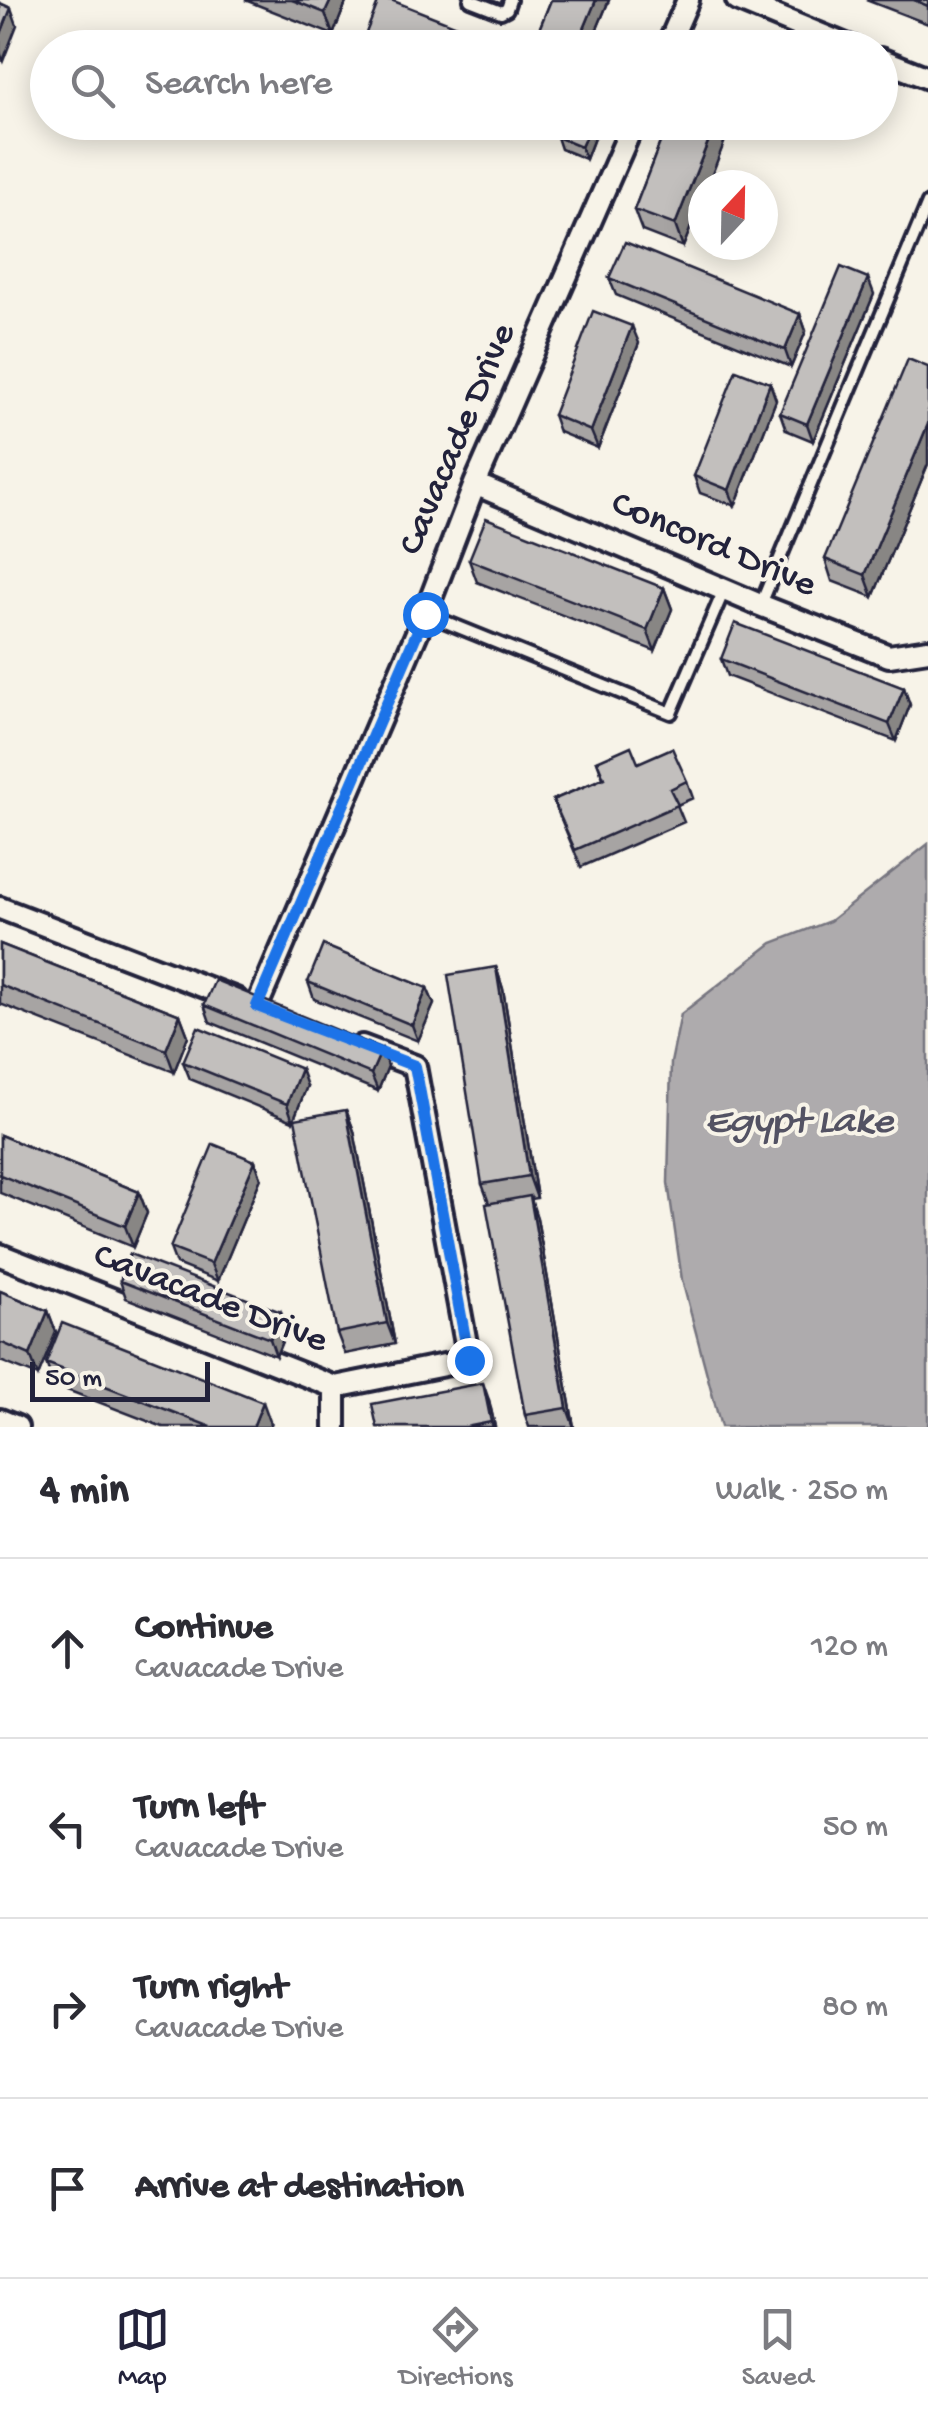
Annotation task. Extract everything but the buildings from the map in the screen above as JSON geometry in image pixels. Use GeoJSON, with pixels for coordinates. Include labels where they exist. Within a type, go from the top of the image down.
{"type":"FeatureCollection","features":[{"type":"Feature","properties":{"kind":"street"},"geometry":{"type":"LineString","coordinates":[[675,30],[688,0]]}},
{"type":"Feature","properties":{"kind":"street"},"geometry":{"type":"LineString","coordinates":[[737,0],[810,30]]}},
{"type":"Feature","properties":{"kind":"street"},"geometry":{"type":"LineString","coordinates":[[898,66],[928,78]]}},
{"type":"Feature","properties":{"kind":"street","name":"Cavacade Drive"},"geometry":{"type":"LineString","coordinates":[[0,908],[266,1010],[475,484],[626,140]]}},
{"type":"Feature","properties":{"kind":"street","name":"Concord Drive"},"geometry":{"type":"LineString","coordinates":[[475,484],[889,656],[928,650]]}},
{"type":"Feature","properties":{"kind":"street","name":"Cavacade Drive"},"geometry":{"type":"LineString","coordinates":[[0,1255],[335,1386],[469,1360],[415,1066],[344,1040]]}},
{"type":"Feature","properties":{"kind":"street"},"geometry":{"type":"LineString","coordinates":[[335,1386],[335,1427]]}},
{"type":"Feature","properties":{"kind":"street"},"geometry":{"type":"LineString","coordinates":[[0,1420],[17,1427]]}},
{"type":"Feature","properties":{"kind":"lane"},"geometry":{"type":"LineString","coordinates":[[470,0],[500,12],[507,9],[510,0]]}},
{"type":"Feature","properties":{"kind":"lane"},"geometry":{"type":"LineString","coordinates":[[760,605],[928,203]]}},
{"type":"Feature","properties":{"kind":"lane"},"geometry":{"type":"LineString","coordinates":[[425,614],[671,713],[724,590]]}},
{"type":"Feature","properties":{"kind":"water","name":"Egypt Lake"},"geometry":{"type":"Polygon","coordinates":[[[928,844],[928,1427],[721,1427],[682,1280],[668,1183],[671,1063],[681,1014],[772,943],[830,921],[928,844]]]}},
{"type":"Feature","properties":{"kind":"route"},"geometry":{"type":"LineString","coordinates":[[425,614],[257,1006],[415,1066],[469,1360]]}}]}
